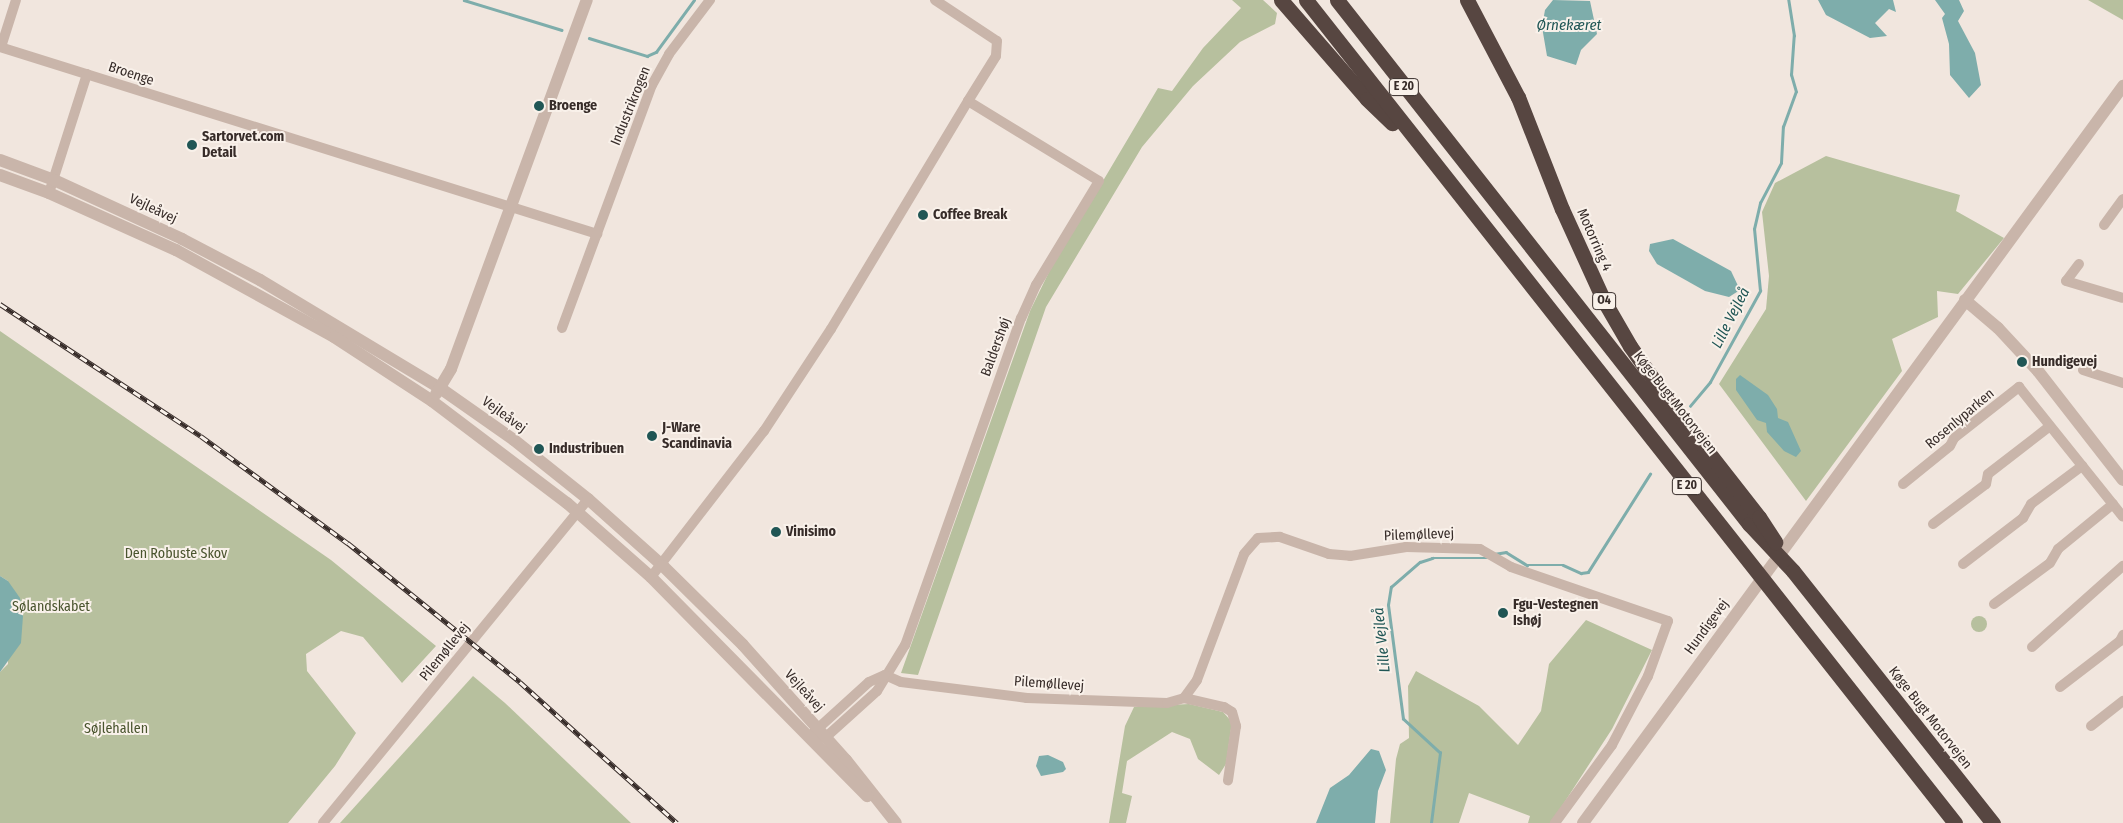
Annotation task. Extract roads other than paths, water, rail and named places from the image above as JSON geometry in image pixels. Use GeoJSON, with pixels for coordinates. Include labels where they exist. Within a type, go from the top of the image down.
{"type":"FeatureCollection","features":[{"type":"Feature","properties":{"kind":"highway"},"geometry":{"type":"LineString","coordinates":[[1281,0],[1366,99],[1420,148]]}},
{"type":"Feature","properties":{"kind":"highway","name":"E 20"},"geometry":{"type":"LineString","coordinates":[[1306,0],[1420,148],[1955,823]]}},
{"type":"Feature","properties":{"kind":"highway","name":"Køge Bugt Motorvejen"},"geometry":{"type":"LineString","coordinates":[[1337,0],[1749,524],[1793,571],[1993,823]]}},
{"type":"Feature","properties":{"kind":"highway","name":"Motorring 4"},"geometry":{"type":"LineString","coordinates":[[1467,0],[1502,61],[1584,261],[1617,323],[1669,402],[1759,517],[1793,571]]}},
{"type":"Feature","properties":{"kind":"street","name":"Broenge"},"geometry":{"type":"LineString","coordinates":[[16,0],[1,47],[509,208]]}},
{"type":"Feature","properties":{"kind":"street"},"geometry":{"type":"LineString","coordinates":[[432,401],[451,369],[587,0]]}},
{"type":"Feature","properties":{"kind":"street","name":"Industrikrogen"},"geometry":{"type":"LineString","coordinates":[[562,328],[652,85],[669,54],[710,0]]}},
{"type":"Feature","properties":{"kind":"street"},"geometry":{"type":"LineString","coordinates":[[651,577],[663,566],[764,431],[831,329],[996,56],[997,40],[935,0]]}},
{"type":"Feature","properties":{"kind":"street","name":"Broenge"},"geometry":{"type":"LineString","coordinates":[[48,193],[54,180],[88,74]]}},
{"type":"Feature","properties":{"kind":"street","name":"Hundigevej"},"geometry":{"type":"LineString","coordinates":[[1583,823],[2123,86]]}},
{"type":"Feature","properties":{"kind":"street","name":"Baldershøj"},"geometry":{"type":"LineString","coordinates":[[826,737],[877,691],[905,645],[1021,318],[1036,286],[1099,180],[968,101]]}},
{"type":"Feature","properties":{"kind":"street","name":"Vejleåvej"},"geometry":{"type":"LineString","coordinates":[[0,160],[54,180],[182,239],[260,280],[440,388],[514,440],[588,499],[663,566],[743,645],[817,726],[896,823]]}},
{"type":"Feature","properties":{"kind":"street","name":"Vejleåvej"},"geometry":{"type":"LineString","coordinates":[[0,175],[48,193],[176,250],[236,282],[334,337],[432,401],[506,454],[651,577],[809,739],[896,823]]}},
{"type":"Feature","properties":{"kind":"street"},"geometry":{"type":"LineString","coordinates":[[2104,225],[2123,199]]}},
{"type":"Feature","properties":{"kind":"street"},"geometry":{"type":"LineString","coordinates":[[509,208],[597,234]]}},
{"type":"Feature","properties":{"kind":"street"},"geometry":{"type":"LineString","coordinates":[[2078,264],[2066,282],[2123,298]]}},
{"type":"Feature","properties":{"kind":"street"},"geometry":{"type":"LineString","coordinates":[[1965,300],[1998,328],[2038,371],[2123,480]]}},
{"type":"Feature","properties":{"kind":"street"},"geometry":{"type":"LineString","coordinates":[[451,369],[454,389],[501,424],[514,440]]}},
{"type":"Feature","properties":{"kind":"street"},"geometry":{"type":"LineString","coordinates":[[2083,370],[2123,383]]}},
{"type":"Feature","properties":{"kind":"street","name":"Rosenlyparken"},"geometry":{"type":"LineString","coordinates":[[1903,484],[1950,446],[1954,438],[2019,387],[2123,517]]}},
{"type":"Feature","properties":{"kind":"street"},"geometry":{"type":"LineString","coordinates":[[1933,524],[1986,484],[1988,474],[2050,426]]}},
{"type":"Feature","properties":{"kind":"street"},"geometry":{"type":"LineString","coordinates":[[1964,564],[2023,518],[2031,504],[2082,466]]}},
{"type":"Feature","properties":{"kind":"street","name":"Pilemøllevej"},"geometry":{"type":"LineString","coordinates":[[323,823],[588,499]]}},
{"type":"Feature","properties":{"kind":"street"},"geometry":{"type":"LineString","coordinates":[[1994,604],[2050,562],[2058,549],[2113,504]]}},
{"type":"Feature","properties":{"kind":"street","name":"Pilemøllevej"},"geometry":{"type":"LineString","coordinates":[[885,675],[901,682],[1027,698],[1167,703],[1184,698],[1196,680],[1244,554],[1258,538],[1280,537],[1330,554],[1350,556],[1406,547],[1480,549],[1499,561],[1668,622],[1648,676],[1612,745],[1555,823]]}},
{"type":"Feature","properties":{"kind":"street"},"geometry":{"type":"LineString","coordinates":[[2032,647],[2083,604],[2084,597],[2123,566]]}},
{"type":"Feature","properties":{"kind":"street"},"geometry":{"type":"LineString","coordinates":[[2060,687],[2120,641],[2123,635]]}},
{"type":"Feature","properties":{"kind":"street","name":"Baldershøj"},"geometry":{"type":"LineString","coordinates":[[809,739],[817,726],[869,682],[885,675]]}},
{"type":"Feature","properties":{"kind":"street"},"geometry":{"type":"LineString","coordinates":[[1184,698],[1224,707],[1232,712],[1236,726],[1228,780]]}},
{"type":"Feature","properties":{"kind":"street"},"geometry":{"type":"LineString","coordinates":[[2091,726],[2123,701]]}},
{"type":"Feature","properties":{"kind":"street"},"geometry":{"type":"LineString","coordinates":[[809,739],[826,737]]}},
{"type":"Feature","properties":{"kind":"water","name":"Ørnekæret"},"geometry":{"type":"Polygon","coordinates":[[[1553,0],[1590,1],[1597,34],[1581,50],[1576,65],[1547,56],[1542,27],[1545,10],[1553,0]]]}},
{"type":"Feature","properties":{"kind":"water"},"geometry":{"type":"Polygon","coordinates":[[[1818,0],[1893,0],[1896,12],[1889,9],[1875,23],[1887,36],[1870,38],[1826,15],[1818,0]]]}},
{"type":"Feature","properties":{"kind":"water"},"geometry":{"type":"Polygon","coordinates":[[[1935,0],[1959,0],[1964,11],[1958,21],[1975,53],[1981,85],[1969,98],[1950,75],[1949,44],[1942,18],[1945,14],[1935,0]]]}},
{"type":"Feature","properties":{"kind":"water"},"geometry":{"type":"Polygon","coordinates":[[[1673,239],[1731,271],[1740,290],[1729,297],[1705,291],[1657,264],[1649,251],[1650,244],[1673,239]]]}},
{"type":"Feature","properties":{"kind":"water"},"geometry":{"type":"Polygon","coordinates":[[[1740,375],[1768,395],[1777,409],[1778,418],[1788,422],[1801,451],[1796,457],[1784,451],[1767,432],[1766,423],[1757,420],[1736,390],[1736,379],[1740,375]]]}},
{"type":"Feature","properties":{"kind":"water"},"geometry":{"type":"Polygon","coordinates":[[[0,576],[8,581],[20,598],[23,616],[21,643],[0,672],[0,576]]]}},
{"type":"Feature","properties":{"kind":"water"},"geometry":{"type":"Polygon","coordinates":[[[1371,749],[1379,751],[1386,770],[1378,791],[1375,823],[1316,823],[1330,788],[1349,775],[1371,749]]]}},
{"type":"Feature","properties":{"kind":"water"},"geometry":{"type":"Polygon","coordinates":[[[1048,755],[1063,762],[1066,769],[1063,772],[1041,776],[1036,766],[1039,756],[1048,755]]]}},
{"type":"Feature","properties":{"kind":"waterway"},"geometry":{"type":"LineString","coordinates":[[464,0],[562,30]]}},
{"type":"Feature","properties":{"kind":"waterway"},"geometry":{"type":"LineString","coordinates":[[589,38],[647,56],[656,52],[694,0]]}},
{"type":"Feature","properties":{"kind":"waterway","name":"Lille Vejleå"},"geometry":{"type":"LineString","coordinates":[[1690,406],[1710,382],[1760,291],[1754,229],[1760,203],[1781,163],[1783,127],[1796,92],[1791,75],[1794,36],[1788,0]]}},
{"type":"Feature","properties":{"kind":"waterway","name":"Lille Vejleå"},"geometry":{"type":"LineString","coordinates":[[1494,554],[1506,552],[1527,565],[1563,565],[1581,573],[1588,572],[1650,474]]}},
{"type":"Feature","properties":{"kind":"waterway","name":"Lille Vejleå"},"geometry":{"type":"LineString","coordinates":[[1431,823],[1440,753],[1403,719],[1388,605],[1391,587],[1420,562],[1432,558],[1487,558]]}},
{"type":"Feature","properties":{"kind":"railway"},"geometry":{"type":"LineString","coordinates":[[0,304],[201,436],[348,543],[520,682],[677,823]]}},
{"type":"Feature","properties":{"kind":"place","name":"Broenge"},"geometry":{"type":"Point","coordinates":[539,106]}},
{"type":"Feature","properties":{"kind":"place","name":"Sartorvet.com Detail"},"geometry":{"type":"Point","coordinates":[192,145]}},
{"type":"Feature","properties":{"kind":"place","name":"Coffee Break"},"geometry":{"type":"Point","coordinates":[923,215]}},
{"type":"Feature","properties":{"kind":"place","name":"Hundigevej"},"geometry":{"type":"Point","coordinates":[2022,362]}},
{"type":"Feature","properties":{"kind":"place","name":"J-Ware Scandinavia"},"geometry":{"type":"Point","coordinates":[652,436]}},
{"type":"Feature","properties":{"kind":"place","name":"Industribuen"},"geometry":{"type":"Point","coordinates":[539,449]}},
{"type":"Feature","properties":{"kind":"place","name":"Vinisimo"},"geometry":{"type":"Point","coordinates":[776,532]}},
{"type":"Feature","properties":{"kind":"place","name":"Fgu-Vestegnen Ishøj"},"geometry":{"type":"Point","coordinates":[1503,613]}},
{"type":"Feature","properties":{"kind":"park label","name":"Den Robuste Skov"},"geometry":{"type":"Point","coordinates":[176,554]}},
{"type":"Feature","properties":{"kind":"park label","name":"Sølandskabet"},"geometry":{"type":"Point","coordinates":[51,607]}},
{"type":"Feature","properties":{"kind":"park label","name":"Søjlehallen"},"geometry":{"type":"Point","coordinates":[116,729]}}]}
